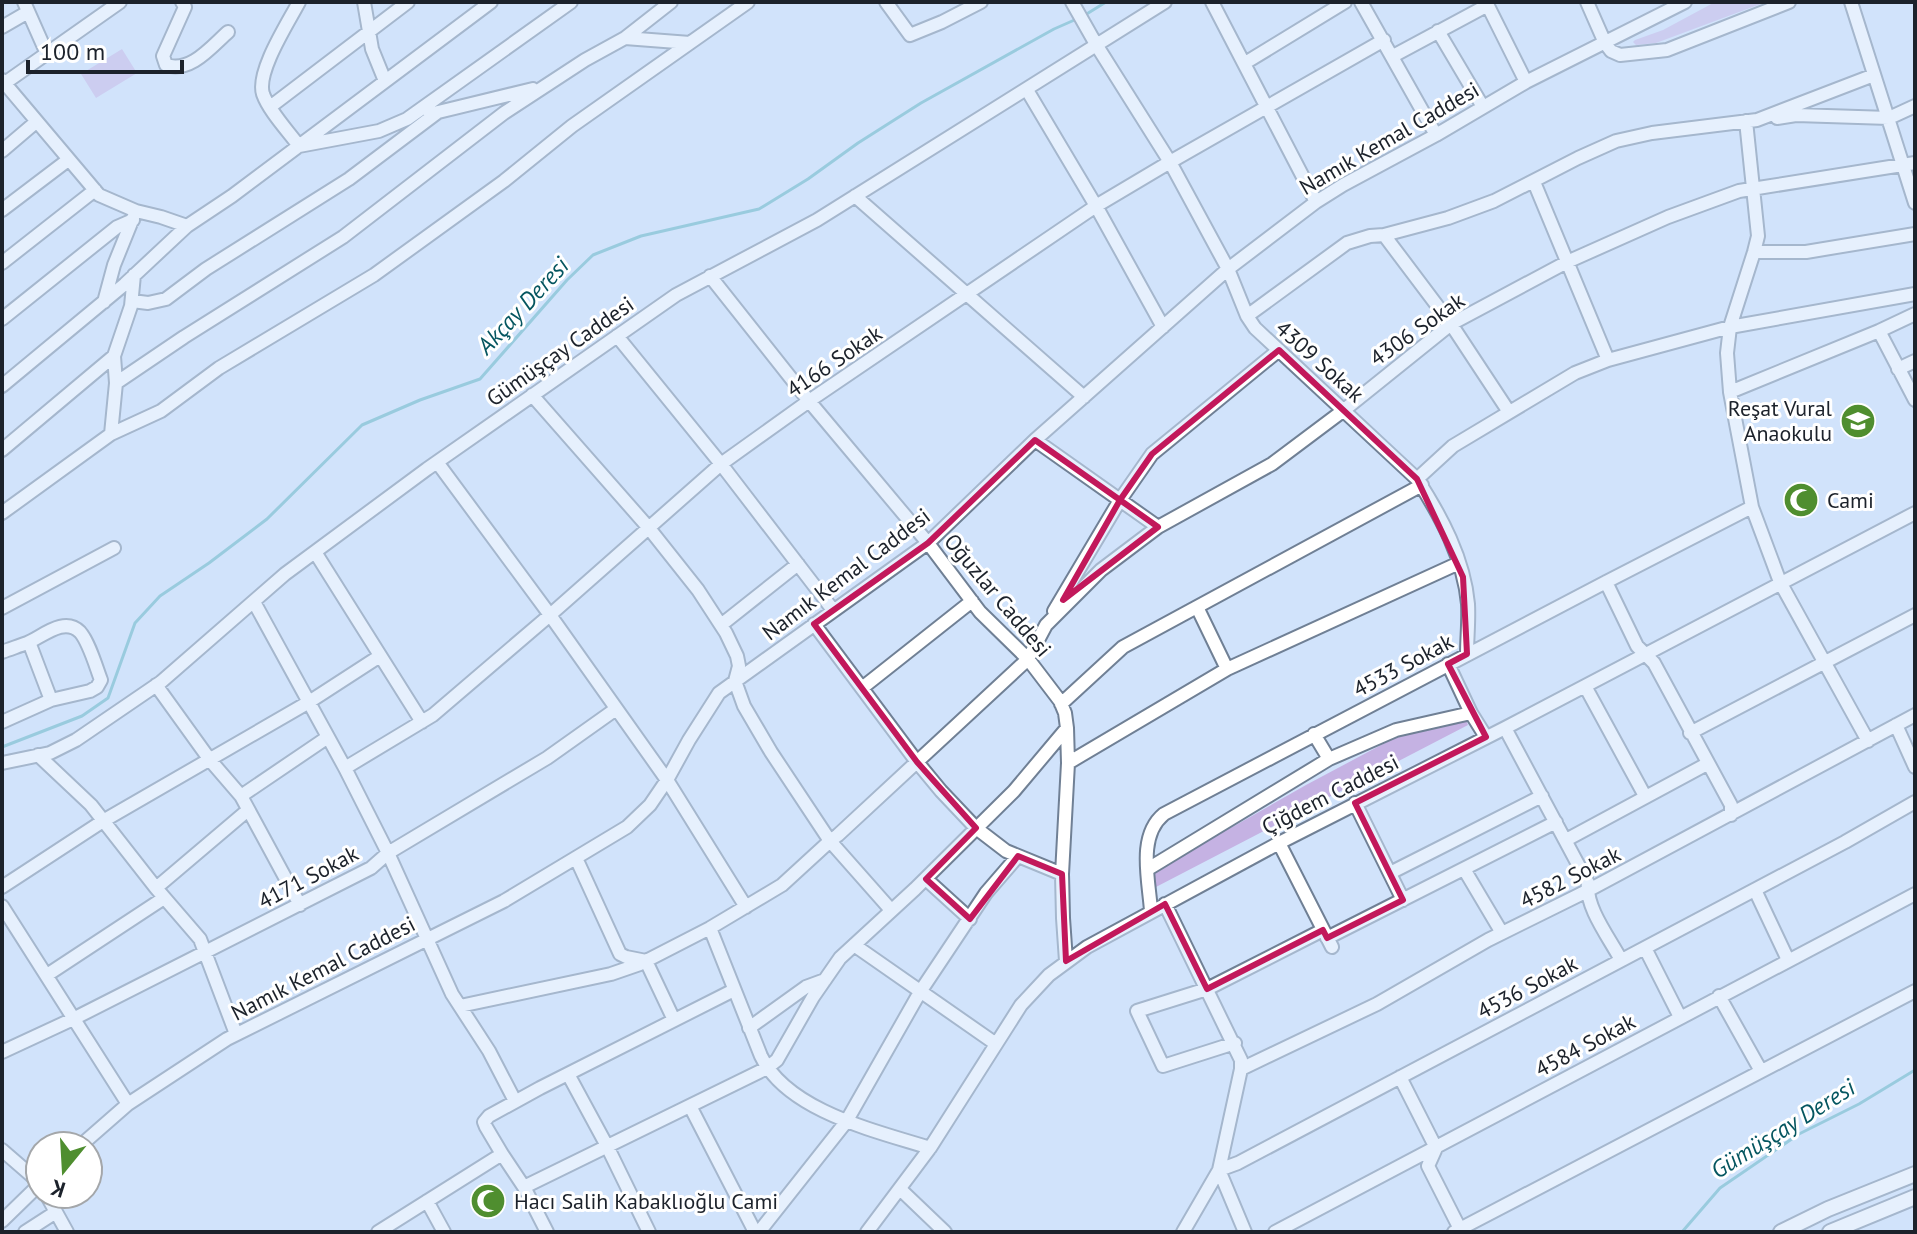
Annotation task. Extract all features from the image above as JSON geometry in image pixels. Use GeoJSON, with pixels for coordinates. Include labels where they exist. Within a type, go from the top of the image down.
{"type":"FeatureCollection","features":[{"type":"Feature","properties":{"kind":"main road"},"geometry":{"type":"LineString","coordinates":[[1781,1232],[1828,1209],[1915,1174]]}},
{"type":"Feature","properties":{"kind":"main road"},"geometry":{"type":"LineString","coordinates":[[1830,1232],[1915,1197]]}},
{"type":"Feature","properties":{"kind":"street"},"geometry":{"type":"LineString","coordinates":[[299,2],[262,80],[263,94],[270,107],[299,146]]}},
{"type":"Feature","properties":{"kind":"street"},"geometry":{"type":"LineString","coordinates":[[364,2],[372,49],[385,81]]}},
{"type":"Feature","properties":{"kind":"street"},"geometry":{"type":"LineString","coordinates":[[270,107],[408,2]]}},
{"type":"Feature","properties":{"kind":"street"},"geometry":{"type":"LineString","coordinates":[[2,386],[104,302],[187,226],[232,196],[491,2]]}},
{"type":"Feature","properties":{"kind":"street"},"geometry":{"type":"LineString","coordinates":[[407,119],[571,2]]}},
{"type":"Feature","properties":{"kind":"street"},"geometry":{"type":"LineString","coordinates":[[116,383],[343,237],[504,113],[625,38],[671,2]]}},
{"type":"Feature","properties":{"kind":"street"},"geometry":{"type":"LineString","coordinates":[[2,513],[111,434],[161,411],[219,368],[374,275],[504,181],[572,126],[748,2]]}},
{"type":"Feature","properties":{"kind":"street"},"geometry":{"type":"LineString","coordinates":[[886,2],[910,35],[981,2]]}},
{"type":"Feature","properties":{"kind":"street","name":"Gümüşçay Caddesi"},"geometry":{"type":"LineString","coordinates":[[2,763],[50,753],[76,740],[156,685],[285,574],[437,462],[676,295],[817,220],[1165,2]]}},
{"type":"Feature","properties":{"kind":"street"},"geometry":{"type":"LineString","coordinates":[[1212,2],[1316,202]]}},
{"type":"Feature","properties":{"kind":"street"},"geometry":{"type":"LineString","coordinates":[[1245,63],[1345,2]]}},
{"type":"Feature","properties":{"kind":"street"},"geometry":{"type":"LineString","coordinates":[[1361,2],[1436,135]]}},
{"type":"Feature","properties":{"kind":"street"},"geometry":{"type":"LineString","coordinates":[[1587,2],[1605,43],[1611,51],[1620,55],[1667,50],[1789,2]]}},
{"type":"Feature","properties":{"kind":"street","name":"Namık Kemal Caddesi"},"geometry":{"type":"LineString","coordinates":[[98,1130],[128,1104],[236,1034],[504,901],[610,838],[650,805],[719,693],[928,543],[1035,440],[1228,269],[1316,202],[1526,82],[1685,2]]}},
{"type":"Feature","properties":{"kind":"street"},"geometry":{"type":"LineString","coordinates":[[1851,2],[1889,118],[1910,164],[1915,203]]}},
{"type":"Feature","properties":{"kind":"street"},"geometry":{"type":"LineString","coordinates":[[186,4],[163,56],[166,65],[177,68],[193,62],[228,32]]}},
{"type":"Feature","properties":{"kind":"street"},"geometry":{"type":"LineString","coordinates":[[1393,56],[1487,4],[1526,82]]}},
{"type":"Feature","properties":{"kind":"street"},"geometry":{"type":"LineString","coordinates":[[112,5],[3,83],[99,195],[135,215],[161,217],[187,226]]}},
{"type":"Feature","properties":{"kind":"street","name":"4309 Sokak"},"geometry":{"type":"LineString","coordinates":[[1076,5],[1097,46],[1170,162],[1228,269],[1255,328],[1420,482],[1431,498],[1459,563],[1466,589],[1467,654]]}},
{"type":"Feature","properties":{"kind":"street"},"geometry":{"type":"LineString","coordinates":[[2,27],[26,7],[47,54]]}},
{"type":"Feature","properties":{"kind":"street"},"geometry":{"type":"LineString","coordinates":[[1438,31],[1483,107]]}},
{"type":"Feature","properties":{"kind":"street"},"geometry":{"type":"LineString","coordinates":[[625,38],[690,43]]}},
{"type":"Feature","properties":{"kind":"street","name":"4166 Sokak"},"geometry":{"type":"LineString","coordinates":[[345,768],[433,715],[721,464],[809,401],[1096,206],[1384,40]]}},
{"type":"Feature","properties":{"kind":"street"},"geometry":{"type":"LineString","coordinates":[[1752,121],[1874,75]]}},
{"type":"Feature","properties":{"kind":"street"},"geometry":{"type":"LineString","coordinates":[[299,146],[379,131],[407,119],[544,87]]}},
{"type":"Feature","properties":{"kind":"street"},"geometry":{"type":"LineString","coordinates":[[1027,90],[1163,327]]}},
{"type":"Feature","properties":{"kind":"street"},"geometry":{"type":"LineString","coordinates":[[1247,316],[1347,243],[1448,218],[1494,201],[1616,141],[1652,133],[1796,115],[1889,118],[1915,106]]}},
{"type":"Feature","properties":{"kind":"street"},"geometry":{"type":"LineString","coordinates":[[132,301],[158,302],[166,299],[206,269],[349,179],[438,112]]}},
{"type":"Feature","properties":{"kind":"street"},"geometry":{"type":"LineString","coordinates":[[1752,121],[1753,188],[1758,236],[1730,327],[1727,353],[1730,392],[1752,507],[1780,582],[1868,741]]}},
{"type":"Feature","properties":{"kind":"street"},"geometry":{"type":"LineString","coordinates":[[2,151],[36,122]]}},
{"type":"Feature","properties":{"kind":"street"},"geometry":{"type":"LineString","coordinates":[[2,210],[68,160]]}},
{"type":"Feature","properties":{"kind":"street","name":"4306 Sokak"},"geometry":{"type":"LineString","coordinates":[[1046,625],[1101,570],[1158,527],[1272,464],[1451,324],[1567,262],[1668,217],[1727,195],[1753,188],[1910,164]]}},
{"type":"Feature","properties":{"kind":"street"},"geometry":{"type":"LineString","coordinates":[[1534,182],[1608,360]]}},
{"type":"Feature","properties":{"kind":"street"},"geometry":{"type":"LineString","coordinates":[[2,263],[95,190]]}},
{"type":"Feature","properties":{"kind":"street"},"geometry":{"type":"LineString","coordinates":[[855,196],[1084,397]]}},
{"type":"Feature","properties":{"kind":"street"},"geometry":{"type":"LineString","coordinates":[[104,302],[114,265],[135,215]]}},
{"type":"Feature","properties":{"kind":"street"},"geometry":{"type":"LineString","coordinates":[[2,319],[135,215]]}},
{"type":"Feature","properties":{"kind":"street"},"geometry":{"type":"LineString","coordinates":[[1754,252],[1806,252],[1915,234]]}},
{"type":"Feature","properties":{"kind":"street"},"geometry":{"type":"LineString","coordinates":[[1384,235],[1451,324],[1509,412]]}},
{"type":"Feature","properties":{"kind":"street"},"geometry":{"type":"LineString","coordinates":[[111,434],[116,383],[114,356],[132,301],[134,275]]}},
{"type":"Feature","properties":{"kind":"street","name":"Oğuzlar Caddesi"},"geometry":{"type":"LineString","coordinates":[[710,276],[928,543],[980,612],[1028,659],[1061,704],[1067,728],[1068,763],[1062,874],[1066,961]]}},
{"type":"Feature","properties":{"kind":"street"},"geometry":{"type":"LineString","coordinates":[[1061,704],[1123,647],[1420,482],[1453,446],[1575,373],[1608,360],[1730,327],[1915,294]]}},
{"type":"Feature","properties":{"kind":"street"},"geometry":{"type":"LineString","coordinates":[[1730,392],[1915,314]]}},
{"type":"Feature","properties":{"kind":"street"},"geometry":{"type":"LineString","coordinates":[[1879,331],[1915,400]]}},
{"type":"Feature","properties":{"kind":"street"},"geometry":{"type":"LineString","coordinates":[[617,336],[721,464],[833,610]]}},
{"type":"Feature","properties":{"kind":"street"},"geometry":{"type":"LineString","coordinates":[[460,1006],[611,974],[646,961],[710,928],[782,885],[1028,659],[1120,500],[1152,454],[1279,350]]}},
{"type":"Feature","properties":{"kind":"street"},"geometry":{"type":"LineString","coordinates":[[2,450],[114,356]]}},
{"type":"Feature","properties":{"kind":"street"},"geometry":{"type":"LineString","coordinates":[[1898,369],[1915,361]]}},
{"type":"Feature","properties":{"kind":"street"},"geometry":{"type":"LineString","coordinates":[[532,395],[648,527],[698,590],[737,656],[739,666],[735,681],[744,706],[771,752],[830,841],[891,910]]}},
{"type":"Feature","properties":{"kind":"street"},"geometry":{"type":"LineString","coordinates":[[1035,440],[1158,527]]}},
{"type":"Feature","properties":{"kind":"street"},"geometry":{"type":"LineString","coordinates":[[437,462],[667,780],[746,907]]}},
{"type":"Feature","properties":{"kind":"street","name":"4533 Sokak"},"geometry":{"type":"LineString","coordinates":[[1151,911],[1148,839],[1152,827],[1164,814],[1752,507]]}},
{"type":"Feature","properties":{"kind":"street","name":"Çiğdem Caddesi"},"geometry":{"type":"LineString","coordinates":[[867,1232],[930,1148],[1021,1005],[1066,961],[1151,911],[1279,843],[1915,513]]}},
{"type":"Feature","properties":{"kind":"street"},"geometry":{"type":"LineString","coordinates":[[2,608],[114,548]]}},
{"type":"Feature","properties":{"kind":"street"},"geometry":{"type":"LineString","coordinates":[[315,552],[422,722]]}},
{"type":"Feature","properties":{"kind":"street"},"geometry":{"type":"LineString","coordinates":[[1068,763],[1227,669],[1459,563]]}},
{"type":"Feature","properties":{"kind":"street"},"geometry":{"type":"LineString","coordinates":[[721,625],[798,564]]}},
{"type":"Feature","properties":{"kind":"street"},"geometry":{"type":"LineString","coordinates":[[1606,582],[1637,646],[1654,663],[1731,805],[1731,815]]}},
{"type":"Feature","properties":{"kind":"street"},"geometry":{"type":"LineString","coordinates":[[862,688],[972,601]]}},
{"type":"Feature","properties":{"kind":"street"},"geometry":{"type":"LineString","coordinates":[[254,602],[388,853],[452,994],[489,1051],[515,1101]]}},
{"type":"Feature","properties":{"kind":"street"},"geometry":{"type":"LineString","coordinates":[[1197,607],[1227,669]]}},
{"type":"Feature","properties":{"kind":"street"},"geometry":{"type":"LineString","coordinates":[[1690,733],[1915,615]]}},
{"type":"Feature","properties":{"kind":"street"},"geometry":{"type":"LineString","coordinates":[[814,624],[917,762],[976,828],[1006,851],[1062,874]]}},
{"type":"Feature","properties":{"kind":"street"},"geometry":{"type":"LineString","coordinates":[[2,652],[52,629],[70,626],[79,630],[86,641],[101,680],[90,691],[51,700],[2,722]]}},
{"type":"Feature","properties":{"kind":"street"},"geometry":{"type":"LineString","coordinates":[[29,642],[51,700]]}},
{"type":"Feature","properties":{"kind":"street"},"geometry":{"type":"LineString","coordinates":[[2,887],[103,821],[309,702],[380,656]]}},
{"type":"Feature","properties":{"kind":"street"},"geometry":{"type":"LineString","coordinates":[[1448,664],[1486,737]]}},
{"type":"Feature","properties":{"kind":"street"},"geometry":{"type":"LineString","coordinates":[[156,685],[210,760],[241,796],[300,905]]}},
{"type":"Feature","properties":{"kind":"street"},"geometry":{"type":"LineString","coordinates":[[1585,686],[1645,796]]}},
{"type":"Feature","properties":{"kind":"street","name":"4171 Sokak"},"geometry":{"type":"LineString","coordinates":[[2,1052],[371,868],[388,853],[547,758],[616,709]]}},
{"type":"Feature","properties":{"kind":"street"},"geometry":{"type":"LineString","coordinates":[[1148,869],[1329,759],[1396,730],[1471,713]]}},
{"type":"Feature","properties":{"kind":"street","name":"4582 Sokak"},"geometry":{"type":"LineString","coordinates":[[1241,1069],[1377,1004],[1502,933],[1731,815],[1915,715]]}},
{"type":"Feature","properties":{"kind":"street"},"geometry":{"type":"LineString","coordinates":[[1896,725],[1915,767]]}},
{"type":"Feature","properties":{"kind":"street"},"geometry":{"type":"LineString","coordinates":[[524,1187],[767,1068],[777,1060],[840,958],[926,879],[1014,791],[1067,728]]}},
{"type":"Feature","properties":{"kind":"street"},"geometry":{"type":"LineString","coordinates":[[1505,728],[1588,883],[1590,903],[1621,960]]}},
{"type":"Feature","properties":{"kind":"street"},"geometry":{"type":"LineString","coordinates":[[1314,734],[1329,759]]}},
{"type":"Feature","properties":{"kind":"street"},"geometry":{"type":"LineString","coordinates":[[241,796],[328,737]]}},
{"type":"Feature","properties":{"kind":"street"},"geometry":{"type":"LineString","coordinates":[[38,755],[91,805],[200,939],[236,1034]]}},
{"type":"Feature","properties":{"kind":"street"},"geometry":{"type":"LineString","coordinates":[[1566,840],[1707,764]]}},
{"type":"Feature","properties":{"kind":"street"},"geometry":{"type":"LineString","coordinates":[[1390,873],[1542,796]]}},
{"type":"Feature","properties":{"kind":"street","name":"4536 Sokak"},"geometry":{"type":"LineString","coordinates":[[1219,1170],[1238,1163],[1755,890],[1915,802]]}},
{"type":"Feature","properties":{"kind":"street"},"geometry":{"type":"LineString","coordinates":[[1355,803],[1403,900]]}},
{"type":"Feature","properties":{"kind":"street"},"geometry":{"type":"LineString","coordinates":[[47,975],[160,893],[248,810]]}},
{"type":"Feature","properties":{"kind":"street"},"geometry":{"type":"LineString","coordinates":[[1235,1043],[1163,1066],[1137,1011],[1207,989],[1327,938],[1556,822]]}},
{"type":"Feature","properties":{"kind":"street"},"geometry":{"type":"LineString","coordinates":[[1279,843],[1327,938]]}},
{"type":"Feature","properties":{"kind":"street"},"geometry":{"type":"LineString","coordinates":[[690,1106],[757,1232],[846,1122],[920,992],[986,893],[1018,856]]}},
{"type":"Feature","properties":{"kind":"street"},"geometry":{"type":"LineString","coordinates":[[576,858],[620,954],[646,961]]}},
{"type":"Feature","properties":{"kind":"street"},"geometry":{"type":"LineString","coordinates":[[1464,869],[1502,933]]}},
{"type":"Feature","properties":{"kind":"street"},"geometry":{"type":"LineString","coordinates":[[926,879],[970,919]]}},
{"type":"Feature","properties":{"kind":"street"},"geometry":{"type":"LineString","coordinates":[[1755,890],[1788,960]]}},
{"type":"Feature","properties":{"kind":"street","name":"4584 Sokak"},"geometry":{"type":"LineString","coordinates":[[1275,1232],[1915,894]]}},
{"type":"Feature","properties":{"kind":"street"},"geometry":{"type":"LineString","coordinates":[[1165,904],[1241,1060],[1219,1170],[1183,1232]]}},
{"type":"Feature","properties":{"kind":"street"},"geometry":{"type":"LineString","coordinates":[[2,906],[128,1104]]}},
{"type":"Feature","properties":{"kind":"street"},"geometry":{"type":"LineString","coordinates":[[710,928],[749,1028],[775,1079],[809,1103],[846,1122],[930,1148]]}},
{"type":"Feature","properties":{"kind":"street"},"geometry":{"type":"LineString","coordinates":[[854,945],[996,1044]]}},
{"type":"Feature","properties":{"kind":"street"},"geometry":{"type":"LineString","coordinates":[[1645,948],[1680,1017]]}},
{"type":"Feature","properties":{"kind":"street"},"geometry":{"type":"LineString","coordinates":[[646,961],[674,1020]]}},
{"type":"Feature","properties":{"kind":"street"},"geometry":{"type":"LineString","coordinates":[[749,1028],[806,987],[825,980]]}},
{"type":"Feature","properties":{"kind":"street"},"geometry":{"type":"LineString","coordinates":[[547,1232],[524,1187],[484,1122],[515,1101],[734,990]]}},
{"type":"Feature","properties":{"kind":"street"},"geometry":{"type":"LineString","coordinates":[[1400,1077],[1436,1148],[1428,1166],[1457,1230],[1915,991]]}},
{"type":"Feature","properties":{"kind":"street"},"geometry":{"type":"LineString","coordinates":[[1719,996],[1761,1071]]}},
{"type":"Feature","properties":{"kind":"street"},"geometry":{"type":"LineString","coordinates":[[568,1074],[649,1232]]}},
{"type":"Feature","properties":{"kind":"street"},"geometry":{"type":"LineString","coordinates":[[2,1150],[24,1170]]}},
{"type":"Feature","properties":{"kind":"street"},"geometry":{"type":"LineString","coordinates":[[378,1232],[502,1154]]}},
{"type":"Feature","properties":{"kind":"street"},"geometry":{"type":"LineString","coordinates":[[1219,1170],[1245,1232]]}},
{"type":"Feature","properties":{"kind":"street"},"geometry":{"type":"LineString","coordinates":[[900,1189],[940,1230]]}},
{"type":"Feature","properties":{"kind":"street"},"geometry":{"type":"LineString","coordinates":[[2,1221],[24,1200]]}},
{"type":"Feature","properties":{"kind":"street"},"geometry":{"type":"LineString","coordinates":[[427,1201],[444,1232]]}},
{"type":"Feature","properties":{"kind":"street"},"geometry":{"type":"LineString","coordinates":[[25,1232],[56,1212],[67,1232]]}},
{"type":"Feature","properties":{"kind":"street"},"geometry":{"type":"LineString","coordinates":[[1862,1218],[1868,1232]]}},
{"type":"Feature","properties":{"kind":"highlighted area"},"geometry":{"type":"Polygon","coordinates":[[[1279,350],[1417,479],[1463,577],[1467,654],[1448,664],[1486,737],[1355,803],[1403,900],[1327,938],[1323,930],[1207,989],[1165,904],[1066,961],[1062,874],[1018,856],[970,919],[926,879],[976,828],[917,762],[814,624],[928,543],[1035,440],[1120,500],[1152,454],[1279,350]],[[1120,500],[1063,600],[1158,527],[1120,500]]]}},
{"type":"Feature","properties":{"kind":"shaded area"},"geometry":{"type":"Polygon","coordinates":[[[1715,2],[1766,2],[1656,43],[1636,45],[1633,42],[1663,30],[1715,2]]]}},
{"type":"Feature","properties":{"kind":"shaded area"},"geometry":{"type":"Polygon","coordinates":[[[122,49],[137,73],[96,98],[81,74],[122,49]]]}},
{"type":"Feature","properties":{"kind":"shaded area"},"geometry":{"type":"Polygon","coordinates":[[[1461,709],[1468,725],[1156,887],[1152,876],[1157,866],[1430,719],[1461,709]]]}},
{"type":"Feature","properties":{"kind":"waterway","name":"Akçay Deresi"},"geometry":{"type":"LineString","coordinates":[[1085,15],[1106,2]]}},
{"type":"Feature","properties":{"kind":"waterway","name":"Akçay Deresi"},"geometry":{"type":"LineString","coordinates":[[2,747],[82,716],[108,698],[135,623],[160,596],[267,519],[362,425],[480,379],[593,255],[641,236],[759,209],[921,103],[1079,18]]}},
{"type":"Feature","properties":{"kind":"waterway","name":"Gümüşçay Deresi"},"geometry":{"type":"LineString","coordinates":[[1682,1232],[1720,1188],[1799,1134],[1859,1104],[1915,1070]]}},
{"type":"Feature","properties":{"kind":"place","name":"Reşat Vural Anaokulu"},"geometry":{"type":"Point","coordinates":[1858,421]}},
{"type":"Feature","properties":{"kind":"place","name":"Cami"},"geometry":{"type":"Point","coordinates":[1801,500]}},
{"type":"Feature","properties":{"kind":"place","name":"Hacı Salih Kabaklıoğlu Cami"},"geometry":{"type":"Point","coordinates":[488,1201]}}]}
